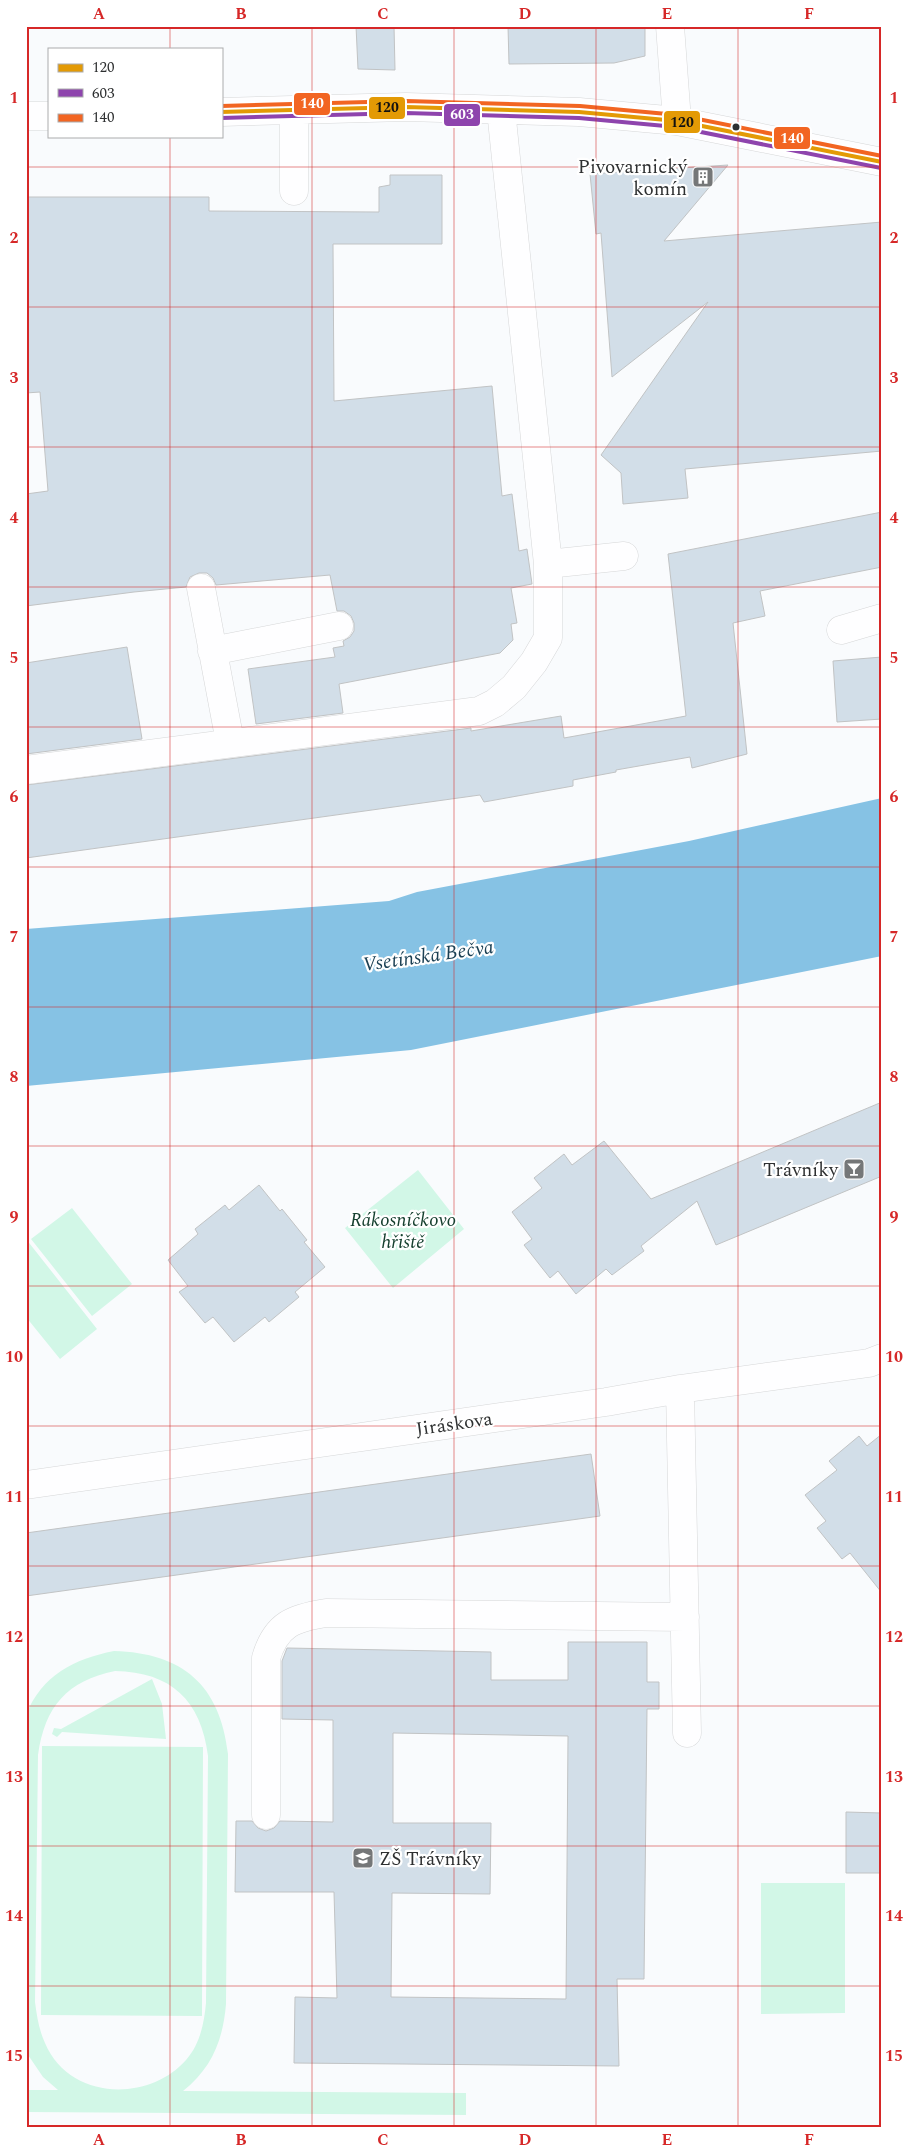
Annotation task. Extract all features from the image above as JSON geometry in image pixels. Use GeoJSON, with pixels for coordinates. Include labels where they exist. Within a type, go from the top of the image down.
{"type":"FeatureCollection","features":[{"type":"Feature","properties":{"kind":"street"},"geometry":{"type":"LineString","coordinates":[[670,26],[677,122]]}},
{"type":"Feature","properties":{"kind":"street"},"geometry":{"type":"LineString","coordinates":[[222,112],[406,107],[579,112],[677,122],[882,162]]}},
{"type":"Feature","properties":{"kind":"street"},"geometry":{"type":"LineString","coordinates":[[294,110],[294,191]]}},
{"type":"Feature","properties":{"kind":"street"},"geometry":{"type":"LineString","coordinates":[[26,770],[479,711],[495,703],[514,687],[534,662],[548,638],[548,564],[501,110]]}},
{"type":"Feature","properties":{"kind":"street"},"geometry":{"type":"LineString","coordinates":[[26,116],[48,116]]}},
{"type":"Feature","properties":{"kind":"street"},"geometry":{"type":"LineString","coordinates":[[548,564],[624,556]]}},
{"type":"Feature","properties":{"kind":"street"},"geometry":{"type":"LineString","coordinates":[[201,588],[230,742]]}},
{"type":"Feature","properties":{"kind":"street"},"geometry":{"type":"LineString","coordinates":[[841,630],[882,618]]}},
{"type":"Feature","properties":{"kind":"street"},"geometry":{"type":"LineString","coordinates":[[212,651],[339,626]]}},
{"type":"Feature","properties":{"kind":"street","name":"Jiráskova"},"geometry":{"type":"LineString","coordinates":[[26,1485],[869,1363],[882,1358]]}},
{"type":"Feature","properties":{"kind":"street"},"geometry":{"type":"LineString","coordinates":[[680,1389],[687,1733]]}},
{"type":"Feature","properties":{"kind":"street"},"geometry":{"type":"LineString","coordinates":[[266,1815],[266,1658],[271,1640],[284,1627],[302,1617],[326,1613],[685,1616]]}},
{"type":"Feature","properties":{"kind":"green space","name":"Rákosníčkovo hřiště"},"geometry":{"type":"Polygon","coordinates":[[[418,1170],[464,1229],[393,1288],[345,1228],[418,1170]]]}},
{"type":"Feature","properties":{"kind":"green space"},"geometry":{"type":"Polygon","coordinates":[[[72,1208],[132,1284],[92,1316],[31,1239],[72,1208]]]}},
{"type":"Feature","properties":{"kind":"green space"},"geometry":{"type":"Polygon","coordinates":[[[26,1239],[97,1329],[60,1359],[26,1317],[26,1239]]]}},
{"type":"Feature","properties":{"kind":"green space"},"geometry":{"type":"Polygon","coordinates":[[[114,1651],[138,1653],[160,1658],[178,1666],[194,1677],[207,1692],[217,1709],[224,1730],[228,1754],[226,2004],[219,2041],[209,2063],[202,2073],[183,2091],[466,2093],[466,2115],[26,2112],[26,2090],[58,2090],[43,2077],[26,2052],[26,1715],[41,1689],[50,1679],[73,1664],[99,1654],[114,1651]],[[115,1671],[98,1675],[71,1689],[61,1698],[46,1723],[38,1755],[35,2002],[38,2023],[45,2043],[56,2062],[72,2076],[90,2085],[110,2089],[131,2089],[151,2084],[170,2074],[186,2060],[195,2047],[200,2033],[206,2003],[208,1756],[204,1736],[198,1719],[180,1693],[152,1677],[115,1671]]]}},
{"type":"Feature","properties":{"kind":"green space"},"geometry":{"type":"Polygon","coordinates":[[[152,1679],[162,1704],[166,1739],[62,1732],[57,1737],[52,1734],[54,1728],[61,1729],[152,1679]]]}},
{"type":"Feature","properties":{"kind":"green space"},"geometry":{"type":"Polygon","coordinates":[[[42,1746],[203,1747],[202,2016],[41,2015],[42,1746]]]}},
{"type":"Feature","properties":{"kind":"green space"},"geometry":{"type":"Polygon","coordinates":[[[761,1883],[845,1883],[845,2013],[761,2014],[761,1883]]]}},
{"type":"Feature","properties":{"kind":"water","name":"Vsetínská Bečva"},"geometry":{"type":"Polygon","coordinates":[[[882,798],[882,956],[411,1050],[26,1086],[26,929],[389,901],[417,892],[689,841],[882,798]]]}},
{"type":"Feature","properties":{"kind":"building"},"geometry":{"type":"Polygon","coordinates":[[[356,26],[394,26],[395,70],[358,69],[356,26]]]}},
{"type":"Feature","properties":{"kind":"building"},"geometry":{"type":"Polygon","coordinates":[[[508,26],[645,26],[645,56],[614,63],[509,64],[508,26]]]}},
{"type":"Feature","properties":{"kind":"building"},"geometry":{"type":"Polygon","coordinates":[[[728,165],[664,241],[882,222],[882,451],[685,469],[688,498],[623,504],[621,473],[601,455],[708,302],[612,377],[601,233],[596,234],[590,174],[728,165]]]}},
{"type":"Feature","properties":{"kind":"building"},"geometry":{"type":"Polygon","coordinates":[[[390,175],[442,175],[442,244],[333,244],[334,401],[492,386],[502,496],[512,494],[519,551],[527,549],[532,584],[511,588],[517,623],[511,624],[513,640],[500,653],[339,684],[343,713],[256,724],[248,669],[335,657],[333,648],[344,646],[343,641],[350,637],[354,631],[354,623],[351,616],[344,611],[337,611],[330,575],[216,585],[213,578],[207,573],[199,573],[190,577],[186,587],[26,606],[26,494],[48,491],[40,392],[26,393],[26,197],[209,197],[209,211],[379,212],[379,187],[390,185],[390,175]]]}},
{"type":"Feature","properties":{"kind":"building"},"geometry":{"type":"Polygon","coordinates":[[[882,512],[882,567],[760,591],[765,616],[733,623],[747,754],[692,768],[690,757],[616,770],[616,772],[573,780],[573,786],[484,802],[480,795],[26,858],[26,785],[471,728],[471,731],[561,716],[564,738],[686,716],[668,554],[882,512]]]}},
{"type":"Feature","properties":{"kind":"building"},"geometry":{"type":"Polygon","coordinates":[[[127,647],[142,739],[26,754],[26,663],[127,647]]]}},
{"type":"Feature","properties":{"kind":"building"},"geometry":{"type":"Polygon","coordinates":[[[882,657],[882,719],[837,722],[833,661],[882,657]]]}},
{"type":"Feature","properties":{"kind":"building"},"geometry":{"type":"Polygon","coordinates":[[[882,1102],[882,1176],[716,1245],[697,1201],[641,1246],[644,1251],[612,1275],[606,1269],[576,1294],[558,1271],[550,1278],[524,1245],[532,1239],[512,1212],[542,1188],[534,1178],[564,1154],[572,1165],[604,1141],[651,1199],[882,1102]]]}},
{"type":"Feature","properties":{"kind":"building"},"geometry":{"type":"Polygon","coordinates":[[[259,1185],[280,1211],[282,1209],[307,1240],[304,1242],[325,1267],[295,1292],[299,1297],[269,1322],[265,1317],[234,1342],[213,1317],[205,1323],[179,1292],[188,1286],[168,1260],[198,1234],[195,1229],[225,1205],[229,1210],[259,1185]]]}},
{"type":"Feature","properties":{"kind":"building"},"geometry":{"type":"Polygon","coordinates":[[[882,1434],[882,1593],[850,1553],[842,1559],[817,1528],[826,1521],[805,1495],[837,1470],[829,1461],[859,1436],[867,1446],[882,1434]]]}},
{"type":"Feature","properties":{"kind":"building"},"geometry":{"type":"Polygon","coordinates":[[[591,1454],[600,1516],[26,1596],[26,1533],[591,1454]]]}},
{"type":"Feature","properties":{"kind":"building","name":"ZŠ Trávníky"},"geometry":{"type":"Polygon","coordinates":[[[568,1642],[647,1642],[647,1682],[659,1682],[659,1709],[647,1709],[644,1979],[617,1979],[619,2066],[294,2063],[295,1997],[337,1998],[334,1892],[235,1892],[236,1821],[252,1821],[258,1828],[266,1831],[274,1828],[280,1821],[333,1822],[333,1720],[282,1719],[282,1661],[287,1648],[491,1652],[491,1680],[568,1680],[568,1642]],[[393,1733],[393,1823],[491,1823],[490,1894],[392,1893],[391,1997],[566,1999],[568,1736],[393,1733]]]}},
{"type":"Feature","properties":{"kind":"building"},"geometry":{"type":"Polygon","coordinates":[[[846,1812],[882,1813],[882,1873],[846,1873],[846,1812]]]}},
{"type":"Feature","properties":{"kind":"transit line","name":"140"},"geometry":{"type":"LineString","coordinates":[[222,106],[406,101],[580,106],[678,115],[882,156]]}},
{"type":"Feature","properties":{"kind":"transit line","name":"120"},"geometry":{"type":"LineString","coordinates":[[222,112],[406,107],[579,112],[677,121],[882,162]]}},
{"type":"Feature","properties":{"kind":"transit line","name":"603"},"geometry":{"type":"LineString","coordinates":[[222,118],[406,113],[579,118],[676,127],[881,168]]}},
{"type":"Feature","properties":{"kind":"place","name":"Pivovarnický komín"},"geometry":{"type":"Point","coordinates":[703,177]}},
{"type":"Feature","properties":{"kind":"place","name":"Trávníky"},"geometry":{"type":"Point","coordinates":[854,1169]}},
{"type":"Feature","properties":{"kind":"place","name":"ZŠ Trávníky"},"geometry":{"type":"Point","coordinates":[363,1858]}}]}
